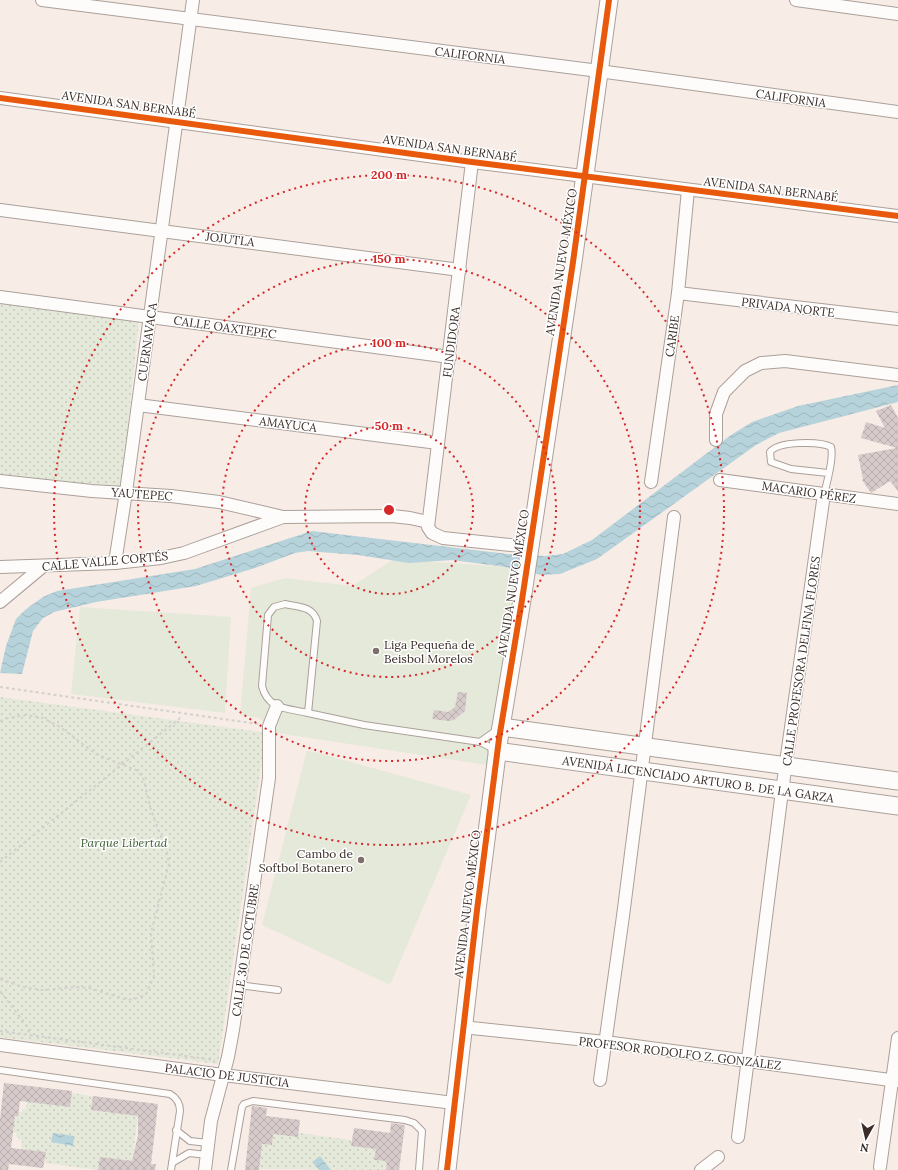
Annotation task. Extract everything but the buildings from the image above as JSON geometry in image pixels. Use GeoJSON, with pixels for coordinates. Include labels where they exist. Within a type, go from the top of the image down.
{"type":"FeatureCollection","features":[{"type":"Feature","properties":{"kind":"street","name":"CALIFORNIA"},"geometry":{"type":"LineString","coordinates":[[42,0],[898,112]]}},
{"type":"Feature","properties":{"kind":"street","name":"CUERNAVACA"},"geometry":{"type":"LineString","coordinates":[[115,563],[163,230],[193,0]]}},
{"type":"Feature","properties":{"kind":"street","name":"AVENIDA NUEVO MÉXICO"},"geometry":{"type":"LineString","coordinates":[[447,1170],[462,1027],[500,727],[526,575],[585,176],[609,0]]}},
{"type":"Feature","properties":{"kind":"street"},"geometry":{"type":"LineString","coordinates":[[796,0],[898,14]]}},
{"type":"Feature","properties":{"kind":"street","name":"AVENIDA SAN BERNABÉ"},"geometry":{"type":"LineString","coordinates":[[0,98],[472,162],[898,216]]}},
{"type":"Feature","properties":{"kind":"street","name":"FUNDIDORA"},"geometry":{"type":"LineString","coordinates":[[428,522],[450,356],[472,162]]}},
{"type":"Feature","properties":{"kind":"street","name":"CARIBE"},"geometry":{"type":"LineString","coordinates":[[652,482],[678,293],[688,190]]}},
{"type":"Feature","properties":{"kind":"street","name":"JOJUTLA"},"geometry":{"type":"LineString","coordinates":[[0,210],[163,230],[460,270]]}},
{"type":"Feature","properties":{"kind":"street","name":"PRIVADA NORTE"},"geometry":{"type":"LineString","coordinates":[[678,293],[898,319]]}},
{"type":"Feature","properties":{"kind":"street","name":"CALLE OAXTEPEC"},"geometry":{"type":"LineString","coordinates":[[0,297],[450,356]]}},
{"type":"Feature","properties":{"kind":"street"},"geometry":{"type":"LineString","coordinates":[[716,440],[716,414],[724,392],[745,371],[761,363],[785,361],[898,375]]}},
{"type":"Feature","properties":{"kind":"street","name":"AMAYUCA"},"geometry":{"type":"LineString","coordinates":[[138,404],[438,443]]}},
{"type":"Feature","properties":{"kind":"street","name":"MACARIO PÉREZ"},"geometry":{"type":"LineString","coordinates":[[720,480],[898,504]]}},
{"type":"Feature","properties":{"kind":"street","name":"YAUTEPEC"},"geometry":{"type":"LineString","coordinates":[[0,482],[92,491],[126,492],[219,502],[283,517]]}},
{"type":"Feature","properties":{"kind":"street","name":"CALLE PROFESORA DELFINA FLORES"},"geometry":{"type":"LineString","coordinates":[[738,1137],[782,791],[824,494]]}},
{"type":"Feature","properties":{"kind":"street","name":"CALLE VALLE CORTÉS"},"geometry":{"type":"LineString","coordinates":[[0,568],[115,563],[162,558],[184,553],[283,517],[392,516],[428,522]]}},
{"type":"Feature","properties":{"kind":"street"},"geometry":{"type":"LineString","coordinates":[[600,1080],[642,771],[674,517]]}},
{"type":"Feature","properties":{"kind":"street"},"geometry":{"type":"LineString","coordinates":[[428,522],[430,531],[438,537],[529,549]]}},
{"type":"Feature","properties":{"kind":"street"},"geometry":{"type":"LineString","coordinates":[[0,602],[42,567]]}},
{"type":"Feature","properties":{"kind":"street","name":"CALLE 30 DE OCTUBRE"},"geometry":{"type":"LineString","coordinates":[[205,1170],[213,1114],[232,1036],[269,778],[269,726],[277,706]]}},
{"type":"Feature","properties":{"kind":"street","name":"AVENIDA LICENCIADO ARTURO B. DE LA GARZA"},"geometry":{"type":"LineString","coordinates":[[500,727],[898,781]]}},
{"type":"Feature","properties":{"kind":"street","name":"AVENIDA LICENCIADO ARTURO B. DE LA GARZA"},"geometry":{"type":"LineString","coordinates":[[497,751],[898,806]]}},
{"type":"Feature","properties":{"kind":"street","name":"PROFESOR RODOLFO Z. GONZÁLEZ"},"geometry":{"type":"LineString","coordinates":[[462,1027],[605,1042],[747,1062],[895,1080]]}},
{"type":"Feature","properties":{"kind":"street"},"geometry":{"type":"LineString","coordinates":[[880,1168],[895,1080],[898,1038]]}},
{"type":"Feature","properties":{"kind":"street","name":"PALACIO DE JUSTICIA"},"geometry":{"type":"LineString","coordinates":[[0,1045],[223,1076],[454,1103]]}},
{"type":"Feature","properties":{"kind":"street"},"geometry":{"type":"LineString","coordinates":[[702,1170],[718,1157]]}},
{"type":"Feature","properties":{"kind":"lane","name":"CALLE PROFESORA DELFINA FLORES"},"geometry":{"type":"LineString","coordinates":[[824,494],[828,473],[832,451],[831,447],[826,445],[796,444],[777,446],[772,449],[769,455],[771,462],[782,467],[828,473]]}},
{"type":"Feature","properties":{"kind":"lane"},"geometry":{"type":"LineString","coordinates":[[308,713],[317,621],[313,611],[285,604],[274,607],[268,615],[262,686],[269,702],[277,706],[308,713],[364,725],[480,742],[497,751]]}},
{"type":"Feature","properties":{"kind":"lane"},"geometry":{"type":"LineString","coordinates":[[480,742],[500,727]]}},
{"type":"Feature","properties":{"kind":"lane"},"geometry":{"type":"LineString","coordinates":[[239,985],[278,990]]}},
{"type":"Feature","properties":{"kind":"lane"},"geometry":{"type":"LineString","coordinates":[[0,1070],[170,1094],[176,1097],[180,1106],[171,1170]]}},
{"type":"Feature","properties":{"kind":"lane"},"geometry":{"type":"LineString","coordinates":[[231,1170],[242,1107],[244,1104],[253,1101],[365,1115],[414,1123],[422,1131],[419,1170]]}},
{"type":"Feature","properties":{"kind":"lane"},"geometry":{"type":"LineString","coordinates":[[176,1130],[190,1141],[207,1149]]}},
{"type":"Feature","properties":{"kind":"lane"},"geometry":{"type":"LineString","coordinates":[[172,1163],[189,1153],[207,1149]]}},
{"type":"Feature","properties":{"kind":"path"},"geometry":{"type":"LineString","coordinates":[[0,688],[262,726]]}},
{"type":"Feature","properties":{"kind":"path"},"geometry":{"type":"LineString","coordinates":[[0,721],[27,715],[43,718],[60,727],[96,754],[125,764],[136,770],[143,777],[151,810],[167,852],[167,873],[151,933],[154,976],[151,988],[146,994],[138,998],[128,1000],[89,988],[76,987],[43,990],[23,987],[0,978]]}},
{"type":"Feature","properties":{"kind":"path"},"geometry":{"type":"LineString","coordinates":[[0,862],[125,764],[182,715]]}},
{"type":"Feature","properties":{"kind":"path"},"geometry":{"type":"LineString","coordinates":[[0,991],[27,1026],[30,1035],[28,1049]]}},
{"type":"Feature","properties":{"kind":"path"},"geometry":{"type":"LineString","coordinates":[[0,1031],[215,1060],[220,1059]]}},
{"type":"Feature","properties":{"kind":"green space"},"geometry":{"type":"Polygon","coordinates":[[[0,302],[139,322],[121,488],[0,474],[0,302]]]}},
{"type":"Feature","properties":{"kind":"green space","name":"Liga Pequeña de Beisbol Morelos"},"geometry":{"type":"Polygon","coordinates":[[[394,559],[506,567],[518,566],[493,766],[270,732],[260,718],[240,715],[251,588],[285,578],[352,586],[394,559]]]}},
{"type":"Feature","properties":{"kind":"green space"},"geometry":{"type":"Polygon","coordinates":[[[80,607],[231,617],[225,713],[71,694],[80,607]]]}},
{"type":"Feature","properties":{"kind":"green space","name":"Parque Libertad"},"geometry":{"type":"Polygon","coordinates":[[[0,697],[262,732],[263,754],[218,1064],[0,1037],[0,697]]]}},
{"type":"Feature","properties":{"kind":"green space","name":"Cambo de Softbol Botanero"},"geometry":{"type":"Polygon","coordinates":[[[307,750],[471,795],[390,985],[262,925],[307,750]]]}},
{"type":"Feature","properties":{"kind":"green space"},"geometry":{"type":"Polygon","coordinates":[[[71,1093],[93,1096],[91,1110],[138,1116],[132,1161],[98,1170],[45,1163],[46,1152],[21,1149],[22,1141],[16,1136],[17,1133],[13,1132],[14,1118],[18,1117],[19,1112],[22,1112],[23,1109],[26,1109],[27,1101],[71,1093]]]}},
{"type":"Feature","properties":{"kind":"green space"},"geometry":{"type":"Polygon","coordinates":[[[299,1133],[351,1140],[351,1146],[376,1149],[374,1160],[387,1161],[386,1170],[259,1169],[262,1144],[272,1145],[273,1134],[298,1137],[299,1133]]]}},
{"type":"Feature","properties":{"kind":"water"},"geometry":{"type":"Polygon","coordinates":[[[898,385],[898,402],[779,433],[756,445],[597,559],[560,574],[541,575],[506,567],[452,560],[409,563],[358,555],[308,551],[295,553],[255,568],[196,586],[96,602],[54,612],[43,618],[33,631],[22,674],[0,673],[6,646],[16,619],[25,610],[43,597],[57,591],[195,569],[312,531],[508,554],[545,556],[563,554],[592,540],[731,435],[752,422],[798,406],[898,385]]]}},
{"type":"Feature","properties":{"kind":"water"},"geometry":{"type":"Polygon","coordinates":[[[53,1133],[74,1136],[73,1146],[51,1142],[53,1133]]]}},
{"type":"Feature","properties":{"kind":"water"},"geometry":{"type":"Polygon","coordinates":[[[320,1156],[331,1170],[319,1170],[312,1162],[320,1156]]]}},
{"type":"Feature","properties":{"kind":"cycle path"},"geometry":{"type":"LineString","coordinates":[[447,1170],[477,910],[499,739],[522,600],[573,262],[609,0]]}},
{"type":"Feature","properties":{"kind":"cycle path"},"geometry":{"type":"LineString","coordinates":[[0,98],[472,162],[898,216]]}},
{"type":"Feature","properties":{"kind":"place","name":"Liga Pequeña de Beisbol Morelos"},"geometry":{"type":"Point","coordinates":[376,651]}},
{"type":"Feature","properties":{"kind":"place","name":"Cambo de Softbol Botanero"},"geometry":{"type":"Point","coordinates":[361,860]}}]}
